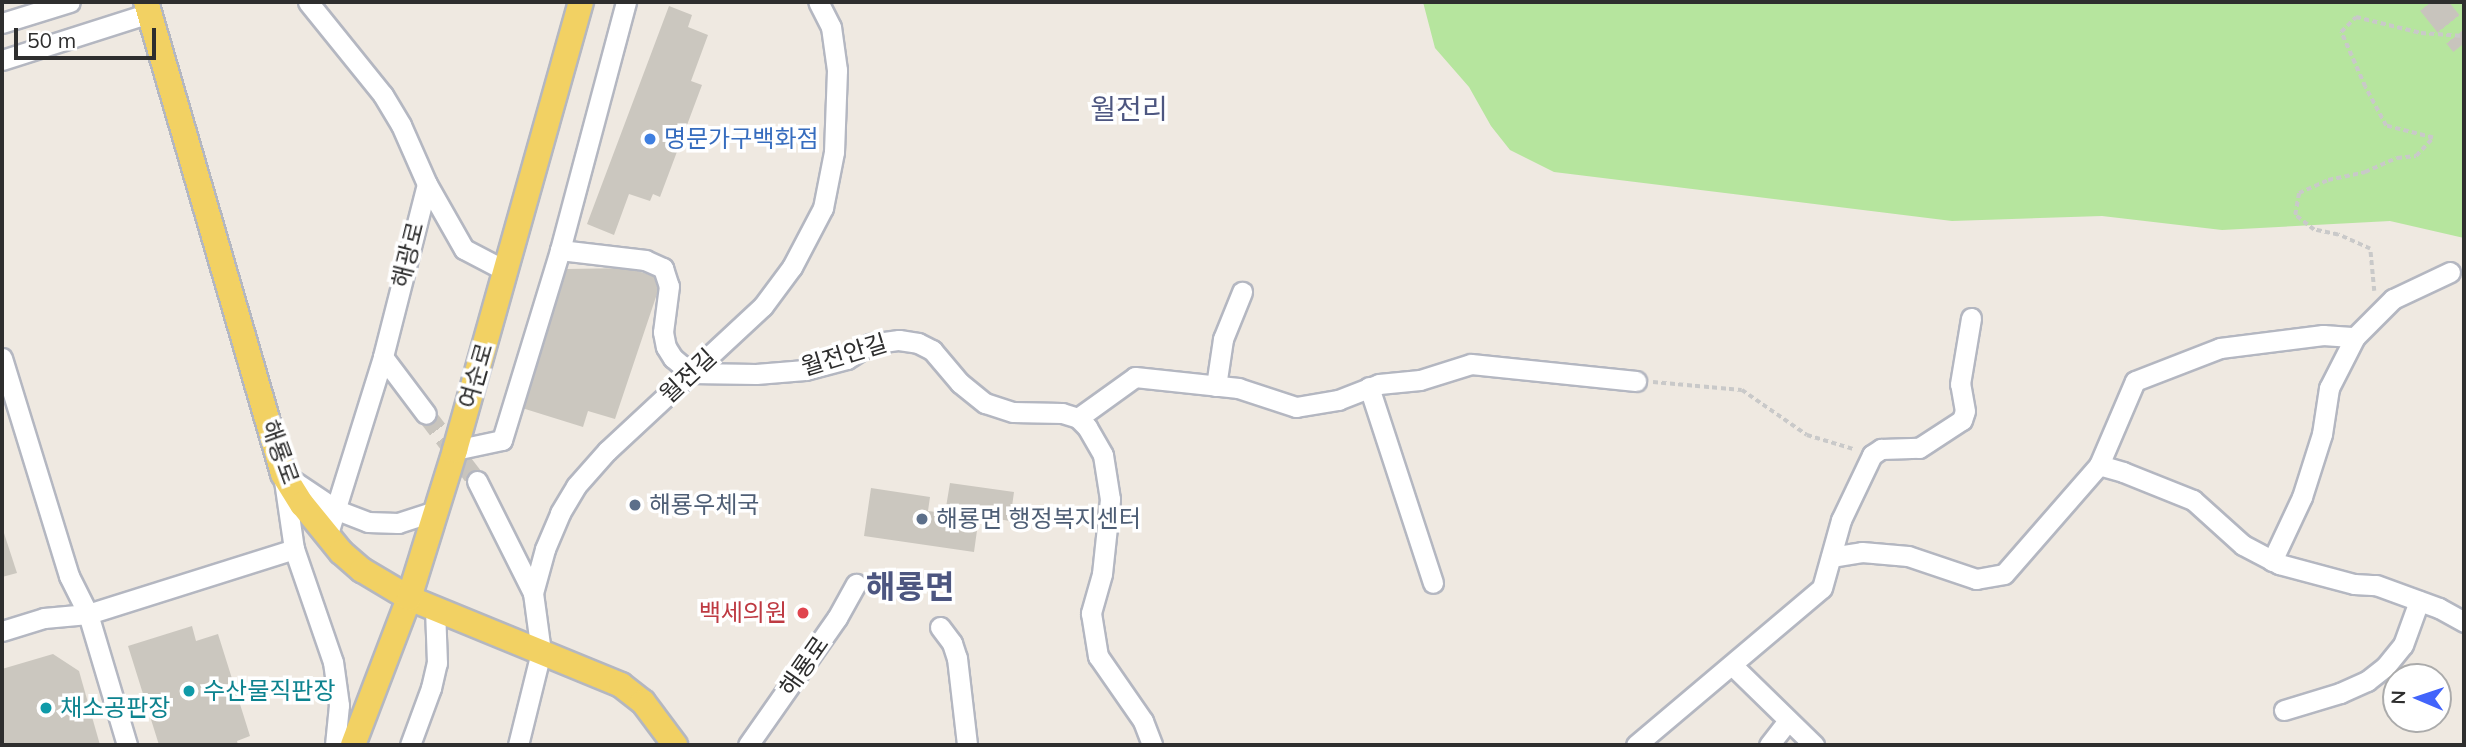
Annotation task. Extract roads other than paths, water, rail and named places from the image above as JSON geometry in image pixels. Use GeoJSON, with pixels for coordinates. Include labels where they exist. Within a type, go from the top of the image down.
{"type":"FeatureCollection","features":[{"type":"Feature","properties":{"kind":"main road","name":"여순로"},"geometry":{"type":"LineString","coordinates":[[353,745],[409,598],[455,450],[581,2]]}},
{"type":"Feature","properties":{"kind":"main road","name":"해룡로"},"geometry":{"type":"LineString","coordinates":[[147,7],[283,474],[327,537],[362,570],[409,598],[621,685],[643,702],[675,745]]}},
{"type":"Feature","properties":{"kind":"street"},"geometry":{"type":"LineString","coordinates":[[2,23],[70,2]]}},
{"type":"Feature","properties":{"kind":"street"},"geometry":{"type":"LineString","coordinates":[[308,2],[383,95],[401,125],[427,184],[464,249],[506,271]]}},
{"type":"Feature","properties":{"kind":"street"},"geometry":{"type":"LineString","coordinates":[[455,450],[502,440],[560,250],[626,2]]}},
{"type":"Feature","properties":{"kind":"street","name":"월전길"},"geometry":{"type":"LineString","coordinates":[[518,745],[541,652],[533,593],[545,549],[576,486],[607,451],[763,306],[792,267],[823,208],[834,152],[837,70],[831,27],[818,2]]}},
{"type":"Feature","properties":{"kind":"street"},"geometry":{"type":"LineString","coordinates":[[2,60],[147,7]]}},
{"type":"Feature","properties":{"kind":"street","name":"해광로"},"geometry":{"type":"LineString","coordinates":[[327,537],[383,357],[427,184]]}},
{"type":"Feature","properties":{"kind":"street"},"geometry":{"type":"LineString","coordinates":[[560,250],[645,260],[663,268],[669,286],[663,332],[666,347],[673,358],[691,373]]}},
{"type":"Feature","properties":{"kind":"street"},"geometry":{"type":"LineString","coordinates":[[2272,561],[2302,497],[2322,434],[2329,387],[2355,337],[2393,299],[2450,272]]}},
{"type":"Feature","properties":{"kind":"street"},"geometry":{"type":"LineString","coordinates":[[1216,386],[1223,339],[1242,292]]}},
{"type":"Feature","properties":{"kind":"street"},"geometry":{"type":"LineString","coordinates":[[1636,745],[1822,589],[1841,520],[1872,455],[1881,449],[1919,448],[1962,420],[1965,411],[1960,384],[1971,318]]}},
{"type":"Feature","properties":{"kind":"street"},"geometry":{"type":"LineString","coordinates":[[1831,556],[1861,552],[1908,556],[1976,579],[2004,574],[2099,465],[2134,381],[2220,348],[2323,335],[2355,337]]}},
{"type":"Feature","properties":{"kind":"street","name":"월전안길"},"geometry":{"type":"LineString","coordinates":[[691,373],[756,374],[804,370],[847,359],[870,344],[899,340],[918,343],[932,350],[960,383],[985,403],[1013,412],[1062,413],[1078,418]]}},
{"type":"Feature","properties":{"kind":"street"},"geometry":{"type":"LineString","coordinates":[[383,357],[426,414]]}},
{"type":"Feature","properties":{"kind":"street"},"geometry":{"type":"LineString","coordinates":[[2,358],[69,576],[88,614],[127,745]]}},
{"type":"Feature","properties":{"kind":"street"},"geometry":{"type":"LineString","coordinates":[[1152,745],[1143,721],[1098,656],[1091,613],[1102,574],[1110,499],[1103,455],[1087,427],[1078,418],[1135,377],[1238,388],[1296,407],[1338,400],[1369,387],[1420,380],[1471,364],[1636,381]]}},
{"type":"Feature","properties":{"kind":"street"},"geometry":{"type":"LineString","coordinates":[[1369,387],[1433,583]]}},
{"type":"Feature","properties":{"kind":"street"},"geometry":{"type":"LineString","coordinates":[[2099,465],[2193,500],[2243,545],[2272,561],[2354,584],[2376,585],[2464,622]]}},
{"type":"Feature","properties":{"kind":"street"},"geometry":{"type":"LineString","coordinates":[[283,474],[337,510],[368,522],[384,524],[435,511]]}},
{"type":"Feature","properties":{"kind":"street"},"geometry":{"type":"LineString","coordinates":[[283,474],[294,549],[333,662],[340,705],[335,745]]}},
{"type":"Feature","properties":{"kind":"street"},"geometry":{"type":"LineString","coordinates":[[477,481],[533,593]]}},
{"type":"Feature","properties":{"kind":"street"},"geometry":{"type":"LineString","coordinates":[[2,631],[44,618],[88,614],[294,549]]}},
{"type":"Feature","properties":{"kind":"street","name":"해룡로"},"geometry":{"type":"LineString","coordinates":[[748,745],[837,618],[856,584]]}},
{"type":"Feature","properties":{"kind":"street"},"geometry":{"type":"LineString","coordinates":[[2284,710],[2340,693],[2367,681],[2385,667],[2403,645],[2419,601]]}},
{"type":"Feature","properties":{"kind":"street"},"geometry":{"type":"LineString","coordinates":[[410,745],[431,688],[437,663],[435,609]]}},
{"type":"Feature","properties":{"kind":"street"},"geometry":{"type":"LineString","coordinates":[[940,627],[952,643],[957,658],[967,745]]}},
{"type":"Feature","properties":{"kind":"street"},"geometry":{"type":"LineString","coordinates":[[1732,665],[1787,722],[1814,745]]}},
{"type":"Feature","properties":{"kind":"street"},"geometry":{"type":"LineString","coordinates":[[1769,745],[1787,722]]}},
{"type":"Feature","properties":{"kind":"tunnel"},"geometry":{"type":"LineString","coordinates":[[2431,2],[2464,43]]}},
{"type":"Feature","properties":{"kind":"tunnel"},"geometry":{"type":"LineString","coordinates":[[426,414],[477,481]]}},
{"type":"Feature","properties":{"kind":"place","name":"명문가구백화점"},"geometry":{"type":"Point","coordinates":[650,139]}},
{"type":"Feature","properties":{"kind":"place","name":"해룡우체국"},"geometry":{"type":"Point","coordinates":[635,505]}},
{"type":"Feature","properties":{"kind":"place","name":"해룡면 행정복지센터"},"geometry":{"type":"Point","coordinates":[922,519]}},
{"type":"Feature","properties":{"kind":"place","name":"백세의원"},"geometry":{"type":"Point","coordinates":[803,613]}},
{"type":"Feature","properties":{"kind":"place","name":"수산물직판장"},"geometry":{"type":"Point","coordinates":[189,691]}},
{"type":"Feature","properties":{"kind":"place","name":"채소공판장"},"geometry":{"type":"Point","coordinates":[46,708]}},
{"type":"Feature","properties":{"kind":"district","name":"월전리"},"geometry":{"type":"Point","coordinates":[1129,109]}},
{"type":"Feature","properties":{"kind":"district","name":"해룡면"},"geometry":{"type":"Point","coordinates":[910,586]}}]}
